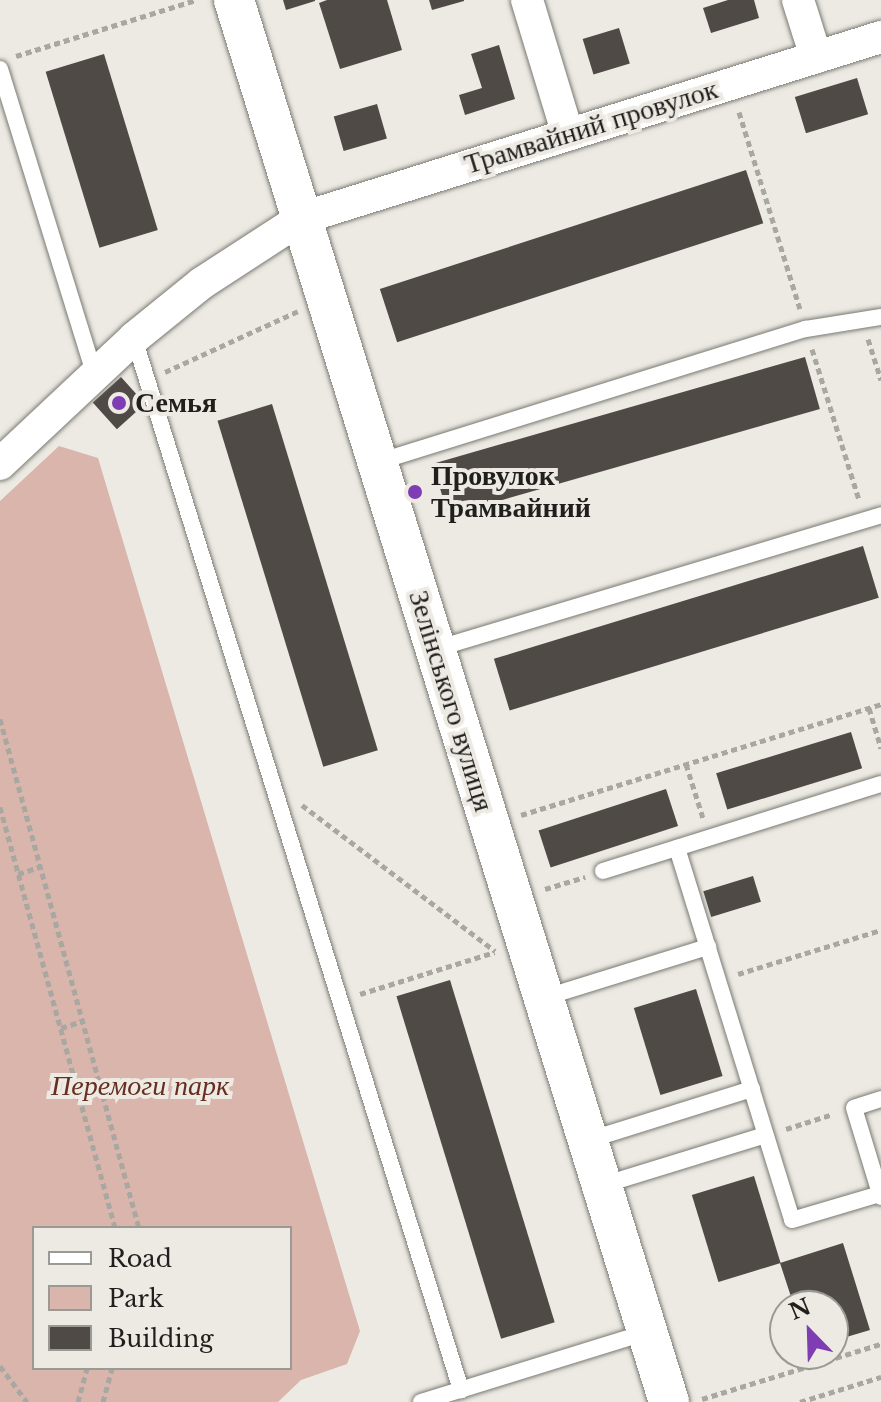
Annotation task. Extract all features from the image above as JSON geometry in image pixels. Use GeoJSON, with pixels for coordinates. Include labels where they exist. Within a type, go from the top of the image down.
{"type":"FeatureCollection","features":[{"type":"Feature","properties":{"kind":"street","name":"Зелінського вулиця"},"geometry":{"type":"LineString","coordinates":[[234,0],[647,1332],[685,1401]]}},
{"type":"Feature","properties":{"kind":"street"},"geometry":{"type":"LineString","coordinates":[[527,0],[568,135]]}},
{"type":"Feature","properties":{"kind":"street"},"geometry":{"type":"LineString","coordinates":[[798,0],[816,57]]}},
{"type":"Feature","properties":{"kind":"street","name":"Трамвайний провулок"},"geometry":{"type":"LineString","coordinates":[[0,464],[134,338],[202,283],[302,218],[881,37]]}},
{"type":"Feature","properties":{"kind":"lane"},"geometry":{"type":"LineString","coordinates":[[0,69],[95,375]]}},
{"type":"Feature","properties":{"kind":"lane"},"geometry":{"type":"LineString","coordinates":[[378,462],[806,329],[863,323],[881,317]]}},
{"type":"Feature","properties":{"kind":"lane"},"geometry":{"type":"LineString","coordinates":[[134,338],[461,1390]]}},
{"type":"Feature","properties":{"kind":"lane"},"geometry":{"type":"LineString","coordinates":[[435,649],[873,516]]}},
{"type":"Feature","properties":{"kind":"lane"},"geometry":{"type":"LineString","coordinates":[[603,871],[881,784]]}},
{"type":"Feature","properties":{"kind":"lane"},"geometry":{"type":"LineString","coordinates":[[677,848],[792,1220],[880,1195],[854,1108],[881,1099]]}},
{"type":"Feature","properties":{"kind":"lane"},"geometry":{"type":"LineString","coordinates":[[543,998],[708,947]]}},
{"type":"Feature","properties":{"kind":"lane"},"geometry":{"type":"LineString","coordinates":[[587,1140],[752,1089]]}},
{"type":"Feature","properties":{"kind":"lane"},"geometry":{"type":"LineString","coordinates":[[602,1186],[766,1135]]}},
{"type":"Feature","properties":{"kind":"lane"},"geometry":{"type":"LineString","coordinates":[[421,1402],[647,1332]]}},
{"type":"Feature","properties":{"kind":"path"},"geometry":{"type":"LineString","coordinates":[[0,61],[196,0]]}},
{"type":"Feature","properties":{"kind":"path"},"geometry":{"type":"LineString","coordinates":[[730,84],[806,329],[873,516]]}},
{"type":"Feature","properties":{"kind":"path"},"geometry":{"type":"LineString","coordinates":[[147,380],[328,302]]}},
{"type":"Feature","properties":{"kind":"path"},"geometry":{"type":"LineString","coordinates":[[863,323],[881,380]]}},
{"type":"Feature","properties":{"kind":"path"},"geometry":{"type":"LineString","coordinates":[[521,815],[881,704]]}},
{"type":"Feature","properties":{"kind":"path"},"geometry":{"type":"LineString","coordinates":[[869,708],[881,748]]}},
{"type":"Feature","properties":{"kind":"path"},"geometry":{"type":"LineString","coordinates":[[0,719],[138,1226]]}},
{"type":"Feature","properties":{"kind":"path"},"geometry":{"type":"LineString","coordinates":[[686,764],[709,838]]}},
{"type":"Feature","properties":{"kind":"path"},"geometry":{"type":"LineString","coordinates":[[273,783],[495,952],[340,1000]]}},
{"type":"Feature","properties":{"kind":"path"},"geometry":{"type":"LineString","coordinates":[[0,807],[114,1226]]}},
{"type":"Feature","properties":{"kind":"path"},"geometry":{"type":"LineString","coordinates":[[18,874],[40,867]]}},
{"type":"Feature","properties":{"kind":"path"},"geometry":{"type":"LineString","coordinates":[[544,889],[603,871]]}},
{"type":"Feature","properties":{"kind":"path"},"geometry":{"type":"LineString","coordinates":[[718,980],[881,930]]}},
{"type":"Feature","properties":{"kind":"path"},"geometry":{"type":"LineString","coordinates":[[61,1028],[83,1021]]}},
{"type":"Feature","properties":{"kind":"path"},"geometry":{"type":"LineString","coordinates":[[766,1135],[854,1108]]}},
{"type":"Feature","properties":{"kind":"path"},"geometry":{"type":"LineString","coordinates":[[685,1401],[881,1344]]}},
{"type":"Feature","properties":{"kind":"path"},"geometry":{"type":"LineString","coordinates":[[0,1366],[27,1402]]}},
{"type":"Feature","properties":{"kind":"path"},"geometry":{"type":"LineString","coordinates":[[78,1402],[86,1370]]}},
{"type":"Feature","properties":{"kind":"path"},"geometry":{"type":"LineString","coordinates":[[103,1402],[111,1370]]}},
{"type":"Feature","properties":{"kind":"path"},"geometry":{"type":"LineString","coordinates":[[800,1402],[881,1377]]}},
{"type":"Feature","properties":{"kind":"green space","name":"Перемоги парк"},"geometry":{"type":"Polygon","coordinates":[[[59,446],[98,458],[360,1331],[347,1364],[301,1380],[278,1402],[0,1402],[0,501],[59,446]]]}},
{"type":"Feature","properties":{"kind":"building"},"geometry":{"type":"Polygon","coordinates":[[[283,0],[315,0],[315,1],[286,10],[283,0]]]}},
{"type":"Feature","properties":{"kind":"building"},"geometry":{"type":"Polygon","coordinates":[[[327,0],[387,0],[402,50],[340,69],[319,3],[327,0]]]}},
{"type":"Feature","properties":{"kind":"building"},"geometry":{"type":"Polygon","coordinates":[[[429,0],[464,0],[464,1],[432,10],[429,0]]]}},
{"type":"Feature","properties":{"kind":"building"},"geometry":{"type":"Polygon","coordinates":[[[728,0],[754,0],[759,18],[711,33],[703,8],[728,0]]]}},
{"type":"Feature","properties":{"kind":"building"},"geometry":{"type":"Polygon","coordinates":[[[619,28],[630,63],[593,74],[583,39],[619,28]]]}},
{"type":"Feature","properties":{"kind":"building"},"geometry":{"type":"Polygon","coordinates":[[[499,45],[515,99],[465,115],[459,95],[482,88],[471,54],[499,45]]]}},
{"type":"Feature","properties":{"kind":"building"},"geometry":{"type":"Polygon","coordinates":[[[104,54],[158,230],[99,248],[46,72],[104,54]]]}},
{"type":"Feature","properties":{"kind":"building"},"geometry":{"type":"Polygon","coordinates":[[[857,78],[868,114],[806,133],[795,97],[857,78]]]}},
{"type":"Feature","properties":{"kind":"building"},"geometry":{"type":"Polygon","coordinates":[[[377,104],[387,139],[344,151],[334,116],[377,104]]]}},
{"type":"Feature","properties":{"kind":"building"},"geometry":{"type":"Polygon","coordinates":[[[746,170],[763,223],[397,342],[380,289],[746,170]]]}},
{"type":"Feature","properties":{"kind":"building"},"geometry":{"type":"Polygon","coordinates":[[[805,357],[820,409],[448,516],[433,464],[805,357]]]}},
{"type":"Feature","properties":{"kind":"building"},"geometry":{"type":"Polygon","coordinates":[[[121,377],[145,404],[117,429],[93,402],[121,377]]]}},
{"type":"Feature","properties":{"kind":"building"},"geometry":{"type":"Polygon","coordinates":[[[272,404],[378,750],[323,767],[217,421],[272,404]]]}},
{"type":"Feature","properties":{"kind":"building"},"geometry":{"type":"Polygon","coordinates":[[[863,546],[879,598],[510,710],[494,659],[863,546]]]}},
{"type":"Feature","properties":{"kind":"building"},"geometry":{"type":"Polygon","coordinates":[[[851,732],[862,768],[727,810],[716,773],[851,732]]]}},
{"type":"Feature","properties":{"kind":"building"},"geometry":{"type":"Polygon","coordinates":[[[666,789],[678,826],[551,867],[539,830],[666,789]]]}},
{"type":"Feature","properties":{"kind":"building"},"geometry":{"type":"Polygon","coordinates":[[[753,876],[761,902],[711,917],[703,891],[753,876]]]}},
{"type":"Feature","properties":{"kind":"building"},"geometry":{"type":"Polygon","coordinates":[[[450,980],[555,1322],[501,1339],[396,996],[450,980]]]}},
{"type":"Feature","properties":{"kind":"building"},"geometry":{"type":"Polygon","coordinates":[[[696,989],[723,1076],[660,1095],[634,1008],[696,989]]]}},
{"type":"Feature","properties":{"kind":"building"},"geometry":{"type":"Polygon","coordinates":[[[754,1176],[781,1263],[718,1282],[692,1195],[754,1176]]]}},
{"type":"Feature","properties":{"kind":"building"},"geometry":{"type":"Polygon","coordinates":[[[843,1243],[870,1330],[849,1336],[849,1290],[789,1290],[780,1263],[843,1243]]]}},
{"type":"Feature","properties":{"kind":"place","name":"Семья"},"geometry":{"type":"Point","coordinates":[119,403]}},
{"type":"Feature","properties":{"kind":"place","name":"Провулок Трамвайний"},"geometry":{"type":"Point","coordinates":[415,492]}}]}
